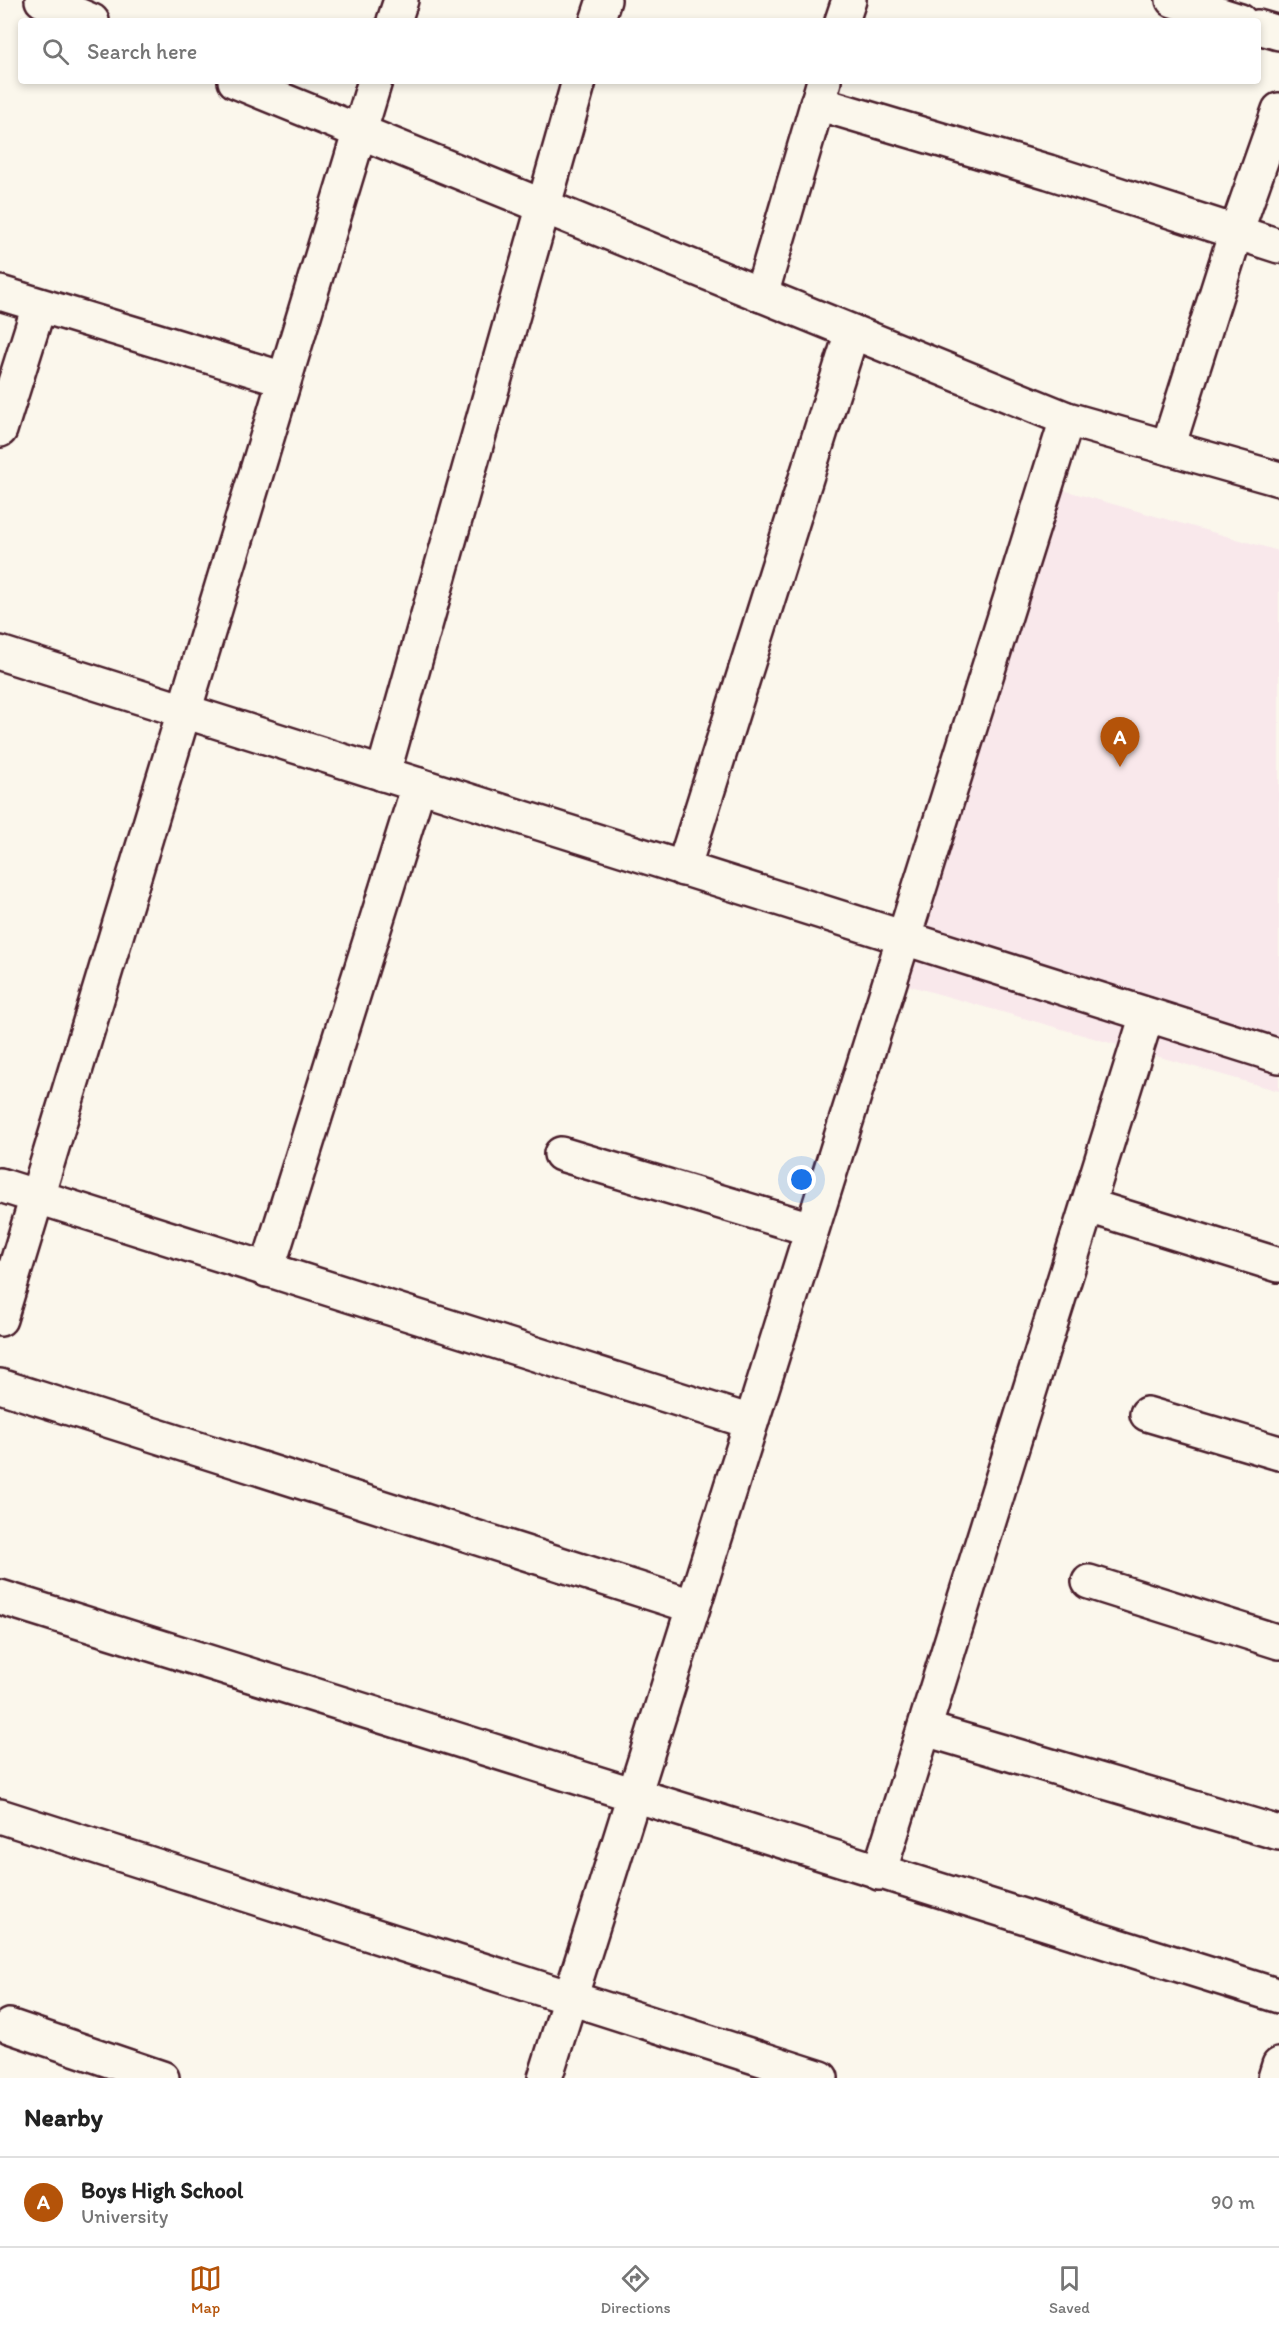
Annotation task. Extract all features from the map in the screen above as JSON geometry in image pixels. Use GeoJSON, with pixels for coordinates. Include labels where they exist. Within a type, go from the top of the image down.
{"type":"FeatureCollection","features":[{"type":"Feature","properties":{"kind":"street"},"geometry":{"type":"LineString","coordinates":[[42,0],[87,12]]}},
{"type":"Feature","properties":{"kind":"street"},"geometry":{"type":"LineString","coordinates":[[395,18],[401,0]]}},
{"type":"Feature","properties":{"kind":"street"},"geometry":{"type":"LineString","coordinates":[[598,18],[604,0]]}},
{"type":"Feature","properties":{"kind":"street"},"geometry":{"type":"LineString","coordinates":[[843,18],[849,0]]}},
{"type":"Feature","properties":{"kind":"street"},"geometry":{"type":"LineString","coordinates":[[1173,0],[1230,18]]}},
{"type":"Feature","properties":{"kind":"street"},"geometry":{"type":"LineString","coordinates":[[1261,28],[1279,33]]}},
{"type":"Feature","properties":{"kind":"street"},"geometry":{"type":"LineString","coordinates":[[242,84],[1067,419],[1279,479]]}},
{"type":"Feature","properties":{"kind":"street"},"geometry":{"type":"LineString","coordinates":[[0,1319],[374,84]]}},
{"type":"Feature","properties":{"kind":"street"},"geometry":{"type":"LineString","coordinates":[[383,774],[578,84]]}},
{"type":"Feature","properties":{"kind":"street"},"geometry":{"type":"LineString","coordinates":[[761,295],[821,92],[1049,172],[1279,246]]}},
{"type":"Feature","properties":{"kind":"street"},"geometry":{"type":"LineString","coordinates":[[1168,447],[1236,232],[1279,110]]}},
{"type":"Feature","properties":{"kind":"street"},"geometry":{"type":"LineString","coordinates":[[0,293],[284,379]]}},
{"type":"Feature","properties":{"kind":"street"},"geometry":{"type":"LineString","coordinates":[[0,430],[39,306]]}},
{"type":"Feature","properties":{"kind":"street"},"geometry":{"type":"LineString","coordinates":[[683,869],[852,332]]}},
{"type":"Feature","properties":{"kind":"street"},"geometry":{"type":"LineString","coordinates":[[545,2078],[1067,419]]}},
{"type":"Feature","properties":{"kind":"street"},"geometry":{"type":"LineString","coordinates":[[0,653],[1279,1056]]}},
{"type":"Feature","properties":{"kind":"street"},"geometry":{"type":"LineString","coordinates":[[267,1270],[418,785]]}},
{"type":"Feature","properties":{"kind":"street"},"geometry":{"type":"LineString","coordinates":[[879,1873],[1147,1015]]}},
{"type":"Feature","properties":{"kind":"street"},"geometry":{"type":"LineString","coordinates":[[561,1154],[812,1229]]}},
{"type":"Feature","properties":{"kind":"street"},"geometry":{"type":"LineString","coordinates":[[0,1185],[751,1422]]}},
{"type":"Feature","properties":{"kind":"street"},"geometry":{"type":"LineString","coordinates":[[1089,1206],[1279,1265]]}},
{"type":"Feature","properties":{"kind":"street"},"geometry":{"type":"LineString","coordinates":[[0,1386],[692,1606]]}},
{"type":"Feature","properties":{"kind":"street"},"geometry":{"type":"LineString","coordinates":[[1147,1414],[1279,1453]]}},
{"type":"Feature","properties":{"kind":"street"},"geometry":{"type":"LineString","coordinates":[[1089,1582],[1279,1642]]}},
{"type":"Feature","properties":{"kind":"street"},"geometry":{"type":"LineString","coordinates":[[0,1597],[1279,1996]]}},
{"type":"Feature","properties":{"kind":"street"},"geometry":{"type":"LineString","coordinates":[[925,1729],[1279,1833]]}},
{"type":"Feature","properties":{"kind":"street"},"geometry":{"type":"LineString","coordinates":[[0,1816],[569,2000],[821,2078]]}},
{"type":"Feature","properties":{"kind":"street"},"geometry":{"type":"LineString","coordinates":[[9,2026],[162,2078]]}},
{"type":"Feature","properties":{"kind":"street"},"geometry":{"type":"LineString","coordinates":[[1275,2078],[1279,2065]]}},
{"type":"Feature","properties":{"kind":"shaded area"},"geometry":{"type":"Polygon","coordinates":[[[1042,484],[1279,551],[1279,1091],[900,983],[1042,484]]]}},
{"type":"Feature","properties":{"kind":"place","name":"Boys High School"},"geometry":{"type":"Point","coordinates":[1120,767]}}]}
